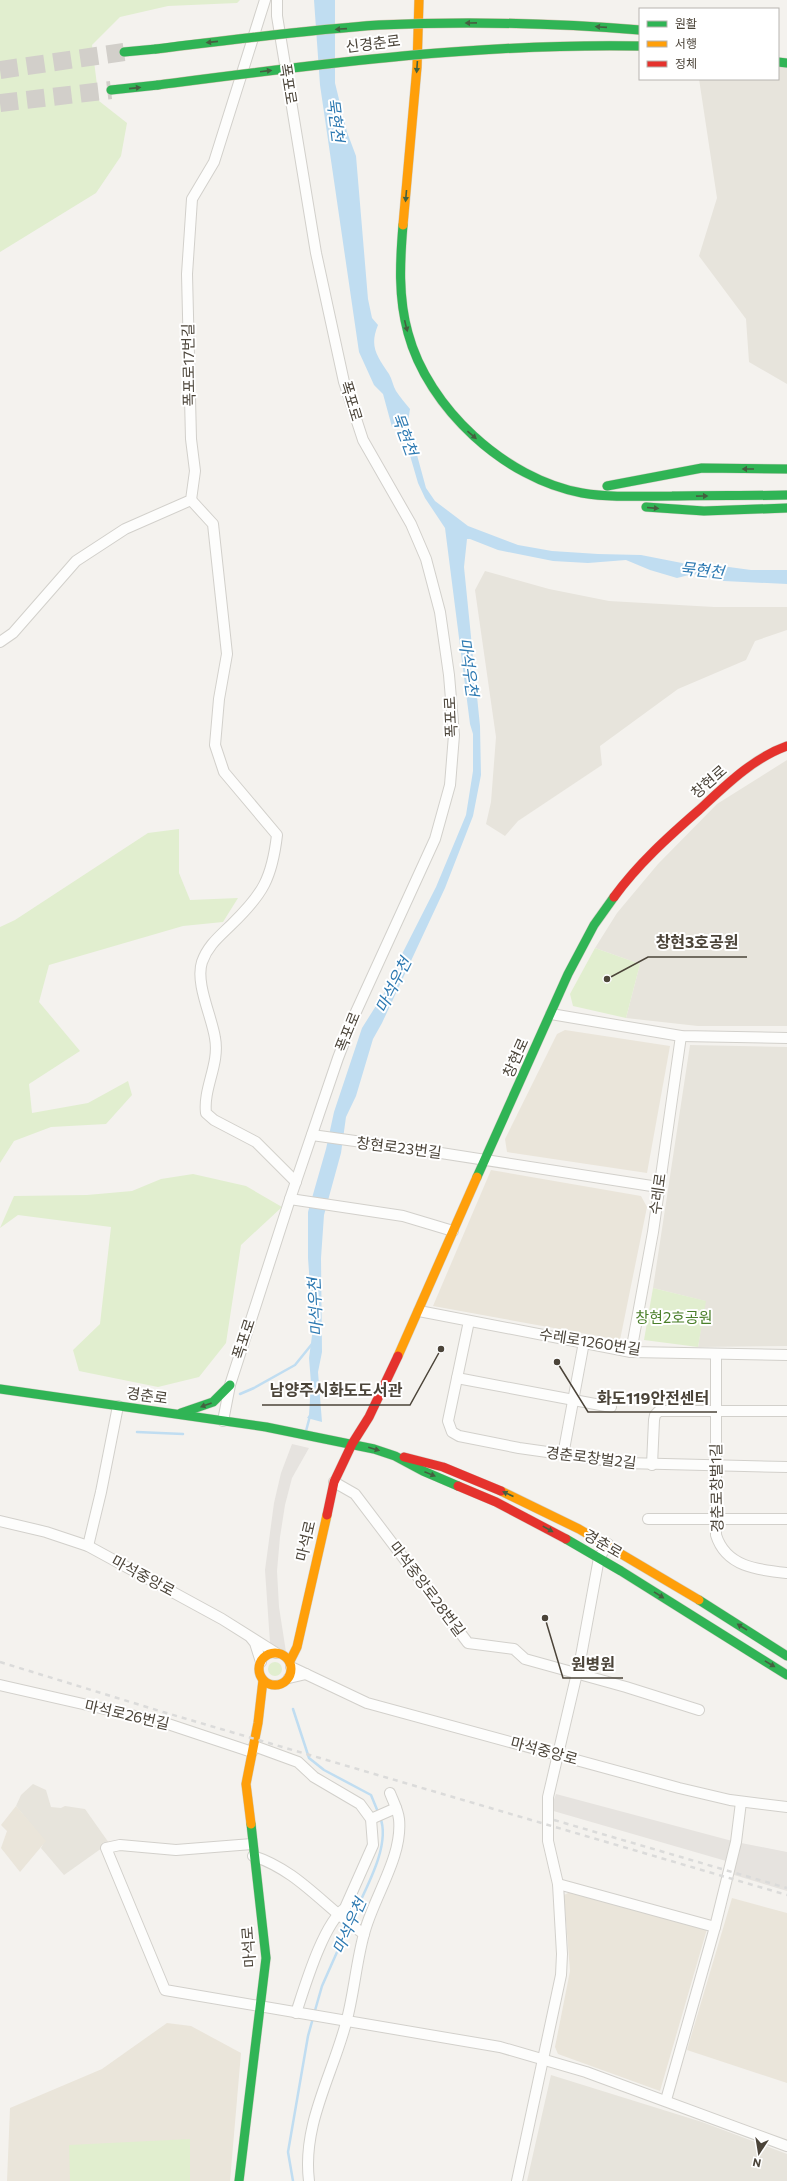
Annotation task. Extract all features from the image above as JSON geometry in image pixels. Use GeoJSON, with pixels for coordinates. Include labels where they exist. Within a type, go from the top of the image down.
{"type":"FeatureCollection","features":[{"type":"Feature","properties":{"kind":"main road"},"geometry":{"type":"LineString","coordinates":[[419,0],[419,39],[416,92],[400,270],[401,306],[420,368],[440,401],[461,426],[492,452],[516,468],[548,483],[627,506],[704,512],[787,508]]}},
{"type":"Feature","properties":{"kind":"main road"},"geometry":{"type":"LineString","coordinates":[[429,15],[429,30]]}},
{"type":"Feature","properties":{"kind":"main road","name":"신경춘로"},"geometry":{"type":"LineString","coordinates":[[124,52],[309,31],[409,24],[530,24],[639,30]]}},
{"type":"Feature","properties":{"kind":"main road"},"geometry":{"type":"LineString","coordinates":[[429,44],[429,66]]}},
{"type":"Feature","properties":{"kind":"main road","name":"신경춘로"},"geometry":{"type":"LineString","coordinates":[[111,90],[420,52],[539,44],[639,46]]}},
{"type":"Feature","properties":{"kind":"main road"},"geometry":{"type":"LineString","coordinates":[[412,236],[409,266],[412,311],[416,323]]}},
{"type":"Feature","properties":{"kind":"main road"},"geometry":{"type":"LineString","coordinates":[[429,361],[449,397],[465,419],[496,446],[524,463],[545,473],[584,484]]}},
{"type":"Feature","properties":{"kind":"main road"},"geometry":{"type":"LineString","coordinates":[[731,486],[652,490],[603,485],[702,468],[787,469]]}},
{"type":"Feature","properties":{"kind":"main road"},"geometry":{"type":"LineString","coordinates":[[587,494],[623,497],[787,495]]}},
{"type":"Feature","properties":{"kind":"main road","name":"창현로"},"geometry":{"type":"LineString","coordinates":[[352,1444],[369,1417],[419,1311],[453,1231],[486,1161],[568,974],[594,925],[629,878],[653,851],[735,777],[776,750],[787,746]]}},
{"type":"Feature","properties":{"kind":"main road"},"geometry":{"type":"LineString","coordinates":[[176,1414],[213,1402],[230,1385]]}},
{"type":"Feature","properties":{"kind":"main road","name":"경춘로"},"geometry":{"type":"LineString","coordinates":[[0,1389],[316,1436],[395,1456],[427,1460],[548,1512],[608,1544],[787,1656]]}},
{"type":"Feature","properties":{"kind":"main road","name":"마석로"},"geometry":{"type":"LineString","coordinates":[[290,1664],[297,1647],[334,1482],[352,1444]]}},
{"type":"Feature","properties":{"kind":"main road","name":"경춘로"},"geometry":{"type":"LineString","coordinates":[[395,1456],[423,1471],[496,1502],[543,1526],[599,1558],[787,1675]]}},
{"type":"Feature","properties":{"kind":"main road"},"geometry":{"type":"LineString","coordinates":[[260,1712],[281,1685],[289,1678],[290,1664],[286,1657],[276,1653],[267,1655],[261,1662],[259,1672],[263,1680],[271,1685],[281,1685]]}},
{"type":"Feature","properties":{"kind":"main road","name":"마석로"},"geometry":{"type":"LineString","coordinates":[[239,2181],[253,2058],[262,2006],[266,1958],[253,1856],[246,1784],[260,1712],[263,1680]]}},
{"type":"Feature","properties":{"kind":"street","name":"폭포로17번길"},"geometry":{"type":"LineString","coordinates":[[191,500],[195,471],[191,438],[187,274],[192,199],[214,162],[265,0]]}},
{"type":"Feature","properties":{"kind":"street","name":"폭포로"},"geometry":{"type":"LineString","coordinates":[[223,1421],[230,1385],[290,1198],[338,1058],[355,1014],[435,839],[450,785],[454,735],[449,675],[440,612],[426,559],[411,524],[363,440],[344,382],[316,254],[277,16],[277,0]]}},
{"type":"Feature","properties":{"kind":"street"},"geometry":{"type":"LineString","coordinates":[[0,642],[13,633],[76,561],[125,529],[191,500],[213,524],[227,654],[219,698],[215,745],[224,772],[277,835],[274,864],[264,887],[233,923],[211,944],[202,963],[202,986],[216,1040],[215,1064],[205,1102],[206,1113],[214,1120],[256,1142],[296,1182]]}},
{"type":"Feature","properties":{"kind":"street"},"geometry":{"type":"LineString","coordinates":[[551,1014],[681,1036],[787,1038]]}},
{"type":"Feature","properties":{"kind":"street","name":"수레로"},"geometry":{"type":"LineString","coordinates":[[631,1352],[653,1232],[658,1187],[681,1036]]}},
{"type":"Feature","properties":{"kind":"street","name":"창현로23번길"},"geometry":{"type":"LineString","coordinates":[[312,1135],[322,1138],[658,1187]]}},
{"type":"Feature","properties":{"kind":"street"},"geometry":{"type":"LineString","coordinates":[[290,1198],[306,1202],[403,1216],[453,1231]]}},
{"type":"Feature","properties":{"kind":"street","name":"수레로1260번길"},"geometry":{"type":"LineString","coordinates":[[419,1311],[631,1352],[787,1355]]}},
{"type":"Feature","properties":{"kind":"street","name":"경춘로창벌2길"},"geometry":{"type":"LineString","coordinates":[[469,1321],[448,1421],[452,1432],[476,1440],[563,1455],[625,1463],[716,1467],[787,1467]]}},
{"type":"Feature","properties":{"kind":"street"},"geometry":{"type":"LineString","coordinates":[[563,1455],[584,1342]]}},
{"type":"Feature","properties":{"kind":"street","name":"경춘로창벌1길"},"geometry":{"type":"LineString","coordinates":[[716,1354],[716,1535],[719,1544],[736,1562],[754,1569],[787,1573]]}},
{"type":"Feature","properties":{"kind":"street"},"geometry":{"type":"LineString","coordinates":[[457,1378],[610,1407]]}},
{"type":"Feature","properties":{"kind":"street"},"geometry":{"type":"LineString","coordinates":[[88,1546],[102,1492],[118,1406]]}},
{"type":"Feature","properties":{"kind":"street"},"geometry":{"type":"LineString","coordinates":[[652,1465],[654,1420],[655,1415],[659,1412],[787,1411]]}},
{"type":"Feature","properties":{"kind":"street","name":"마석중앙로28번길"},"geometry":{"type":"LineString","coordinates":[[334,1482],[355,1494],[468,1643],[514,1649],[525,1659],[699,1710]]}},
{"type":"Feature","properties":{"kind":"street"},"geometry":{"type":"LineString","coordinates":[[648,1519],[787,1519]]}},
{"type":"Feature","properties":{"kind":"street","name":"마석중앙로"},"geometry":{"type":"LineString","coordinates":[[0,1521],[46,1532],[88,1546],[249,1635],[276,1653]]}},
{"type":"Feature","properties":{"kind":"street"},"geometry":{"type":"LineString","coordinates":[[517,2181],[561,1975],[562,1954],[558,1884],[548,1842],[548,1797],[556,1754],[577,1673],[599,1558],[608,1544]]}},
{"type":"Feature","properties":{"kind":"street"},"geometry":{"type":"LineString","coordinates":[[249,1635],[255,1643],[261,1662]]}},
{"type":"Feature","properties":{"kind":"street","name":"마석중앙로"},"geometry":{"type":"LineString","coordinates":[[290,1664],[306,1674],[367,1703],[679,1788],[741,1802],[787,1807]]}},
{"type":"Feature","properties":{"kind":"street"},"geometry":{"type":"LineString","coordinates":[[289,1678],[306,1674]]}},
{"type":"Feature","properties":{"kind":"street","name":"마석로26번길"},"geometry":{"type":"LineString","coordinates":[[0,1686],[162,1722],[298,1762],[314,1777],[360,1804],[373,1819]]}},
{"type":"Feature","properties":{"kind":"street"},"geometry":{"type":"LineString","coordinates":[[309,2181],[308,2142],[314,2116],[328,2079],[346,2022],[360,1932],[398,1841],[400,1830],[393,1810],[390,1793]]}},
{"type":"Feature","properties":{"kind":"street"},"geometry":{"type":"LineString","coordinates":[[666,2100],[715,1927],[736,1842],[741,1802]]}},
{"type":"Feature","properties":{"kind":"street"},"geometry":{"type":"LineString","coordinates":[[296,2013],[312,1966],[339,1915],[345,1908],[373,1845],[373,1819],[393,1810]]}},
{"type":"Feature","properties":{"kind":"street"},"geometry":{"type":"LineString","coordinates":[[252,1844],[176,1850],[120,1845],[106,1848],[166,1990],[346,2022],[500,2047],[543,2059],[666,2100],[787,2146]]}},
{"type":"Feature","properties":{"kind":"street"},"geometry":{"type":"LineString","coordinates":[[253,1856],[278,1867],[308,1886],[360,1932]]}},
{"type":"Feature","properties":{"kind":"street"},"geometry":{"type":"LineString","coordinates":[[558,1884],[715,1927]]}},
{"type":"Feature","properties":{"kind":"shaded area"},"geometry":{"type":"Polygon","coordinates":[[[779,62],[787,63],[787,384],[749,362],[746,319],[699,256],[717,198],[699,80],[779,80],[779,62]]]}},
{"type":"Feature","properties":{"kind":"shaded area"},"geometry":{"type":"Polygon","coordinates":[[[485,571],[549,589],[609,601],[714,607],[787,607],[787,630],[755,641],[746,660],[678,689],[600,746],[602,765],[518,821],[505,836],[486,824],[491,802],[496,737],[475,590],[485,571]]]}},
{"type":"Feature","properties":{"kind":"shaded area"},"geometry":{"type":"Polygon","coordinates":[[[787,760],[787,1026],[698,1026],[626,1018],[640,964],[595,948],[617,913],[658,864],[717,804],[787,760]]]}},
{"type":"Feature","properties":{"kind":"shaded area"},"geometry":{"type":"Polygon","coordinates":[[[565,1030],[670,1046],[647,1173],[507,1152],[505,1139],[557,1034],[565,1030]]]}},
{"type":"Feature","properties":{"kind":"shaded area"},"geometry":{"type":"Polygon","coordinates":[[[690,1045],[787,1047],[787,1346],[698,1347],[705,1301],[653,1288],[690,1045]]]}},
{"type":"Feature","properties":{"kind":"shaded area"},"geometry":{"type":"Polygon","coordinates":[[[491,1170],[641,1196],[647,1207],[620,1340],[433,1306],[491,1170]]]}},
{"type":"Feature","properties":{"kind":"shaded area"},"geometry":{"type":"Polygon","coordinates":[[[292,1444],[309,1448],[292,1478],[285,1505],[280,1537],[277,1571],[279,1607],[286,1652],[270,1643],[265,1570],[274,1503],[281,1473],[292,1444]]]}},
{"type":"Feature","properties":{"kind":"shaded area"},"geometry":{"type":"Polygon","coordinates":[[[33,1784],[46,1790],[51,1807],[61,1808],[65,1806],[85,1809],[109,1843],[64,1875],[41,1848],[45,1841],[16,1806],[21,1795],[33,1784]]]}},
{"type":"Feature","properties":{"kind":"shaded area"},"geometry":{"type":"Polygon","coordinates":[[[556,1794],[736,1842],[787,1852],[787,1891],[731,1874],[733,1863],[550,1810],[556,1794]]]}},
{"type":"Feature","properties":{"kind":"shaded area"},"geometry":{"type":"Polygon","coordinates":[[[16,1806],[46,1841],[20,1872],[1,1848],[7,1831],[1,1825],[16,1806]]]}},
{"type":"Feature","properties":{"kind":"shaded area"},"geometry":{"type":"Polygon","coordinates":[[[570,1892],[707,1929],[660,2091],[558,2054],[555,2047],[570,1971],[564,1895],[570,1892]]]}},
{"type":"Feature","properties":{"kind":"shaded area"},"geometry":{"type":"Polygon","coordinates":[[[732,1898],[787,1913],[787,2083],[687,2050],[732,1898]]]}},
{"type":"Feature","properties":{"kind":"shaded area"},"geometry":{"type":"Polygon","coordinates":[[[167,2023],[191,2026],[241,2053],[230,2181],[7,2181],[10,2108],[102,2069],[167,2023]]]}},
{"type":"Feature","properties":{"kind":"shaded area"},"geometry":{"type":"Polygon","coordinates":[[[551,2075],[702,2122],[787,2154],[787,2181],[527,2181],[551,2075]]]}},
{"type":"Feature","properties":{"kind":"green space"},"geometry":{"type":"Polygon","coordinates":[[[0,0],[240,0],[237,3],[168,6],[120,17],[92,45],[99,101],[127,123],[121,156],[96,193],[0,252],[0,0]]]}},
{"type":"Feature","properties":{"kind":"green space"},"geometry":{"type":"Polygon","coordinates":[[[179,829],[179,873],[190,900],[238,898],[223,922],[183,926],[49,965],[39,1002],[80,1051],[29,1084],[32,1113],[88,1103],[128,1081],[132,1095],[106,1124],[51,1127],[14,1141],[0,1163],[0,927],[15,920],[148,833],[179,829]]]}},
{"type":"Feature","properties":{"kind":"green space"},"geometry":{"type":"Polygon","coordinates":[[[595,948],[640,964],[626,1018],[573,1006],[570,994],[595,948]]]}},
{"type":"Feature","properties":{"kind":"green space"},"geometry":{"type":"Polygon","coordinates":[[[193,1174],[246,1186],[282,1207],[241,1245],[226,1343],[199,1377],[158,1387],[79,1371],[73,1350],[100,1324],[111,1227],[18,1215],[0,1228],[14,1196],[87,1195],[132,1191],[161,1179],[193,1174]]]}},
{"type":"Feature","properties":{"kind":"green space","name":"창현2호공원"},"geometry":{"type":"Polygon","coordinates":[[[653,1288],[706,1301],[698,1347],[644,1340],[653,1288]]]}},
{"type":"Feature","properties":{"kind":"green space"},"geometry":{"type":"Polygon","coordinates":[[[272,1662],[278,1662],[282,1666],[282,1672],[278,1676],[272,1676],[268,1672],[268,1666],[272,1662]]]}},
{"type":"Feature","properties":{"kind":"green space"},"geometry":{"type":"Polygon","coordinates":[[[190,2139],[190,2181],[70,2181],[69,2145],[190,2139]]]}},
{"type":"Feature","properties":{"kind":"water","name":"묵현천"},"geometry":{"type":"Polygon","coordinates":[[[314,0],[335,0],[335,83],[347,132],[356,156],[368,299],[372,318],[378,325],[375,333],[374,345],[396,391],[410,409],[408,422],[426,488],[435,501],[468,526],[518,545],[552,551],[641,555],[687,564],[692,562],[751,570],[787,570],[787,584],[724,581],[693,574],[677,578],[650,570],[626,560],[588,563],[553,561],[498,550],[467,539],[464,567],[480,726],[481,775],[473,816],[445,888],[382,1023],[373,1039],[356,1096],[346,1117],[341,1153],[324,1215],[321,1258],[322,1352],[318,1372],[322,1422],[307,1418],[309,1415],[311,1383],[309,1358],[313,1328],[308,1258],[308,1212],[326,1149],[334,1112],[362,1028],[391,982],[402,954],[436,887],[466,815],[473,771],[473,734],[470,724],[445,528],[425,498],[418,483],[402,428],[392,427],[383,394],[374,385],[359,352],[320,85],[314,0]]]}},
{"type":"Feature","properties":{"kind":"waterway"},"geometry":{"type":"LineString","coordinates":[[240,1394],[254,1388],[295,1365],[312,1344]]}},
{"type":"Feature","properties":{"kind":"waterway","name":"마석우천"},"geometry":{"type":"LineString","coordinates":[[306,1431],[310,1416]]}},
{"type":"Feature","properties":{"kind":"waterway"},"geometry":{"type":"LineString","coordinates":[[137,1432],[183,1434]]}},
{"type":"Feature","properties":{"kind":"waterway","name":"마석우천"},"geometry":{"type":"LineString","coordinates":[[293,1709],[309,1758],[324,1770],[371,1795],[378,1812]]}},
{"type":"Feature","properties":{"kind":"waterway","name":"마석우천"},"geometry":{"type":"LineString","coordinates":[[351,1921],[369,1883],[379,1855],[383,1829],[380,1817]]}},
{"type":"Feature","properties":{"kind":"waterway","name":"마석우천"},"geometry":{"type":"LineString","coordinates":[[314,2014],[322,1986],[349,1925]]}},
{"type":"Feature","properties":{"kind":"waterway","name":"마석우천"},"geometry":{"type":"LineString","coordinates":[[293,2181],[288,2152],[308,2036],[313,2018]]}},
{"type":"Feature","properties":{"kind":"tunnel"},"geometry":{"type":"LineString","coordinates":[[0,70],[124,52]]}},
{"type":"Feature","properties":{"kind":"tunnel"},"geometry":{"type":"LineString","coordinates":[[0,103],[111,90]]}},
{"type":"Feature","properties":{"kind":"railway"},"geometry":{"type":"LineString","coordinates":[[0,1662],[163,1712],[787,1895]]}},
{"type":"Feature","properties":{"kind":"railway"},"geometry":{"type":"LineString","coordinates":[[554,1820],[787,1888]]}},
{"type":"Feature","properties":{"kind":"traffic: fast"},"geometry":{"type":"LineString","coordinates":[[156,49],[295,32],[379,25],[510,23],[639,30]]}},
{"type":"Feature","properties":{"kind":"traffic: fast"},"geometry":{"type":"LineString","coordinates":[[158,85],[398,56],[458,51],[579,46],[639,46]]}},
{"type":"Feature","properties":{"kind":"traffic: fast"},"geometry":{"type":"LineString","coordinates":[[124,52],[156,49]]}},
{"type":"Feature","properties":{"kind":"traffic: fast"},"geometry":{"type":"LineString","coordinates":[[779,62],[787,63]]}},
{"type":"Feature","properties":{"kind":"traffic: fast"},"geometry":{"type":"LineString","coordinates":[[111,90],[158,85]]}},
{"type":"Feature","properties":{"kind":"traffic: fast"},"geometry":{"type":"LineString","coordinates":[[403,225],[401,292],[408,333],[418,361],[433,388],[452,413],[474,436],[498,456],[525,473],[553,485],[593,495],[787,495]]}},
{"type":"Feature","properties":{"kind":"traffic: fast"},"geometry":{"type":"LineString","coordinates":[[607,486],[702,468],[787,469]]}},
{"type":"Feature","properties":{"kind":"traffic: fast"},"geometry":{"type":"LineString","coordinates":[[646,507],[704,511],[787,508]]}},
{"type":"Feature","properties":{"kind":"traffic: fast"},"geometry":{"type":"LineString","coordinates":[[477,1177],[568,974],[594,925],[614,897]]}},
{"type":"Feature","properties":{"kind":"traffic: fast"},"geometry":{"type":"LineString","coordinates":[[181,1413],[213,1402],[230,1385]]}},
{"type":"Feature","properties":{"kind":"traffic: fast"},"geometry":{"type":"LineString","coordinates":[[0,1389],[266,1427],[374,1449],[395,1456],[423,1471],[458,1486]]}},
{"type":"Feature","properties":{"kind":"traffic: fast"},"geometry":{"type":"LineString","coordinates":[[566,1539],[621,1571],[787,1675]]}},
{"type":"Feature","properties":{"kind":"traffic: fast"},"geometry":{"type":"LineString","coordinates":[[699,1600],[787,1656]]}},
{"type":"Feature","properties":{"kind":"traffic: fast"},"geometry":{"type":"LineString","coordinates":[[239,2181],[266,1958],[251,1824]]}},
{"type":"Feature","properties":{"kind":"traffic: slow"},"geometry":{"type":"LineString","coordinates":[[403,225],[417,67],[419,0]]}},
{"type":"Feature","properties":{"kind":"traffic: slow"},"geometry":{"type":"LineString","coordinates":[[398,1356],[477,1177]]}},
{"type":"Feature","properties":{"kind":"traffic: slow"},"geometry":{"type":"LineString","coordinates":[[501,1491],[579,1529],[699,1600]]}},
{"type":"Feature","properties":{"kind":"traffic: slow"},"geometry":{"type":"LineString","coordinates":[[290,1661],[297,1647],[327,1515]]}},
{"type":"Feature","properties":{"kind":"traffic: slow"},"geometry":{"type":"LineString","coordinates":[[272,1653],[278,1653],[288,1660],[291,1669],[290,1675],[284,1682],[278,1685],[272,1685],[262,1678],[259,1672],[259,1666],[266,1656],[272,1653]]}},
{"type":"Feature","properties":{"kind":"traffic: slow"},"geometry":{"type":"LineString","coordinates":[[251,1824],[246,1784],[258,1723],[263,1680]]}},
{"type":"Feature","properties":{"kind":"traffic: jam"},"geometry":{"type":"LineString","coordinates":[[614,897],[633,873],[654,851],[729,782],[751,765],[787,746]]}},
{"type":"Feature","properties":{"kind":"traffic: jam"},"geometry":{"type":"LineString","coordinates":[[327,1515],[334,1482],[352,1444],[369,1417],[398,1356]]}},
{"type":"Feature","properties":{"kind":"traffic: jam"},"geometry":{"type":"LineString","coordinates":[[404,1457],[443,1467],[501,1491]]}},
{"type":"Feature","properties":{"kind":"traffic: jam"},"geometry":{"type":"LineString","coordinates":[[458,1486],[496,1502],[566,1539]]}},
{"type":"Feature","properties":{"kind":"place","name":"창현3호공원"},"geometry":{"type":"Point","coordinates":[607,979]}},
{"type":"Feature","properties":{"kind":"place","name":"남양주시화도도서관"},"geometry":{"type":"Point","coordinates":[441,1349]}},
{"type":"Feature","properties":{"kind":"place","name":"화도119안전센터"},"geometry":{"type":"Point","coordinates":[557,1362]}},
{"type":"Feature","properties":{"kind":"place","name":"원병원"},"geometry":{"type":"Point","coordinates":[545,1618]}}]}
